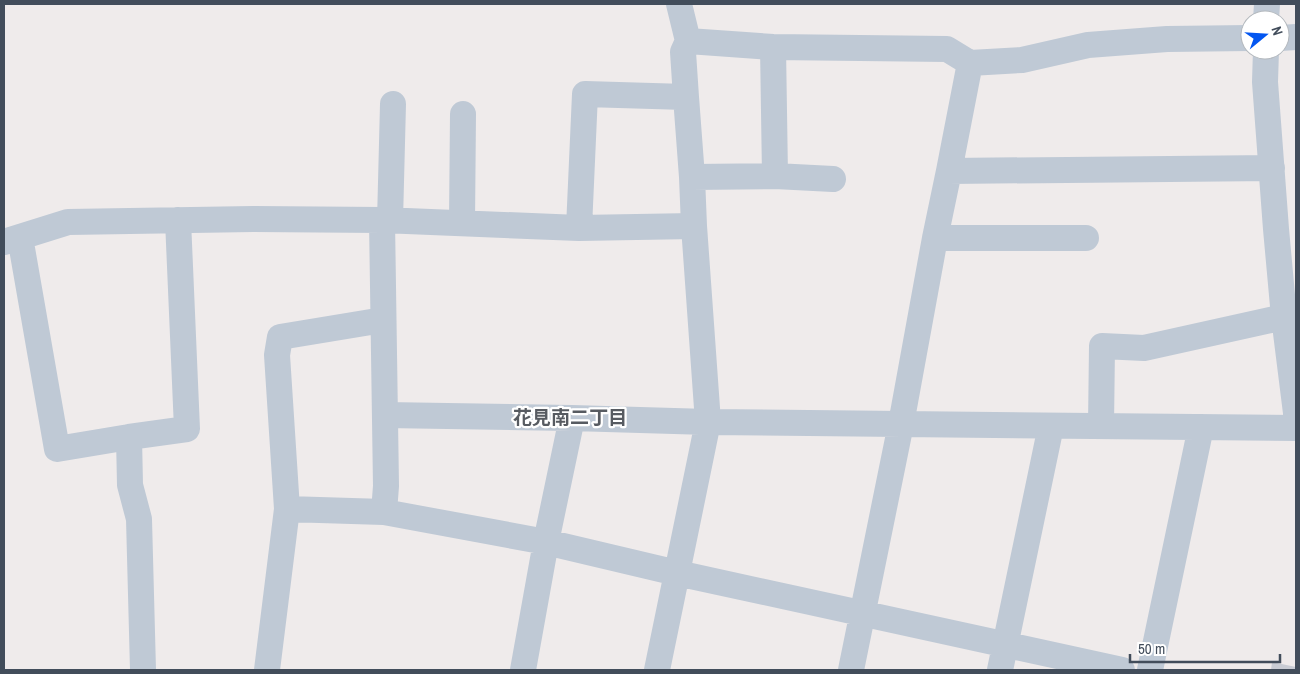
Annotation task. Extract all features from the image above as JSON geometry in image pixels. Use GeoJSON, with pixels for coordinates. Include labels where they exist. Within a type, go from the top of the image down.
{"type":"FeatureCollection","features":[{"type":"Feature","properties":{"kind":"street"},"geometry":{"type":"LineString","coordinates":[[657,670],[708,422],[683,52],[688,41],[679,4]]}},
{"type":"Feature","properties":{"kind":"street"},"geometry":{"type":"LineString","coordinates":[[688,41],[773,47],[947,49],[970,63],[1022,60],[1088,44],[1167,39],[1240,38]]}},
{"type":"Feature","properties":{"kind":"street"},"geometry":{"type":"LineString","coordinates":[[773,47],[775,176]]}},
{"type":"Feature","properties":{"kind":"street"},"geometry":{"type":"LineString","coordinates":[[1266,60],[1265,82],[1272,168],[1286,226],[1284,317],[1296,413]]}},
{"type":"Feature","properties":{"kind":"street"},"geometry":{"type":"LineString","coordinates":[[850,670],[901,424],[935,238],[970,63]]}},
{"type":"Feature","properties":{"kind":"street"},"geometry":{"type":"LineString","coordinates":[[579,228],[585,94],[686,97]]}},
{"type":"Feature","properties":{"kind":"street"},"geometry":{"type":"LineString","coordinates":[[384,512],[386,486],[384,320],[386,220],[393,104]]}},
{"type":"Feature","properties":{"kind":"street"},"geometry":{"type":"LineString","coordinates":[[462,223],[464,114]]}},
{"type":"Feature","properties":{"kind":"street"},"geometry":{"type":"LineString","coordinates":[[949,171],[1272,168]]}},
{"type":"Feature","properties":{"kind":"street"},"geometry":{"type":"LineString","coordinates":[[692,177],[775,176],[834,179]]}},
{"type":"Feature","properties":{"kind":"street"},"geometry":{"type":"LineString","coordinates":[[178,220],[187,429],[57,449],[12,240],[68,222],[178,220],[253,219],[386,220],[579,228],[694,226]]}},
{"type":"Feature","properties":{"kind":"street"},"geometry":{"type":"LineString","coordinates":[[935,238],[1086,238]]}},
{"type":"Feature","properties":{"kind":"street"},"geometry":{"type":"LineString","coordinates":[[1101,426],[1102,346],[1144,348],[1284,317]]}},
{"type":"Feature","properties":{"kind":"street"},"geometry":{"type":"LineString","coordinates":[[267,670],[287,509],[277,354],[280,337],[384,320]]}},
{"type":"Feature","properties":{"kind":"street"},"geometry":{"type":"LineString","coordinates":[[385,415],[708,422],[1296,428]]}},
{"type":"Feature","properties":{"kind":"street"},"geometry":{"type":"LineString","coordinates":[[523,670],[546,542],[572,418]]}},
{"type":"Feature","properties":{"kind":"street"},"geometry":{"type":"LineString","coordinates":[[1000,670],[1051,426]]}},
{"type":"Feature","properties":{"kind":"street"},"geometry":{"type":"LineString","coordinates":[[1150,670],[1201,427]]}},
{"type":"Feature","properties":{"kind":"street"},"geometry":{"type":"LineString","coordinates":[[129,437],[130,484],[139,519],[143,670]]}},
{"type":"Feature","properties":{"kind":"street"},"geometry":{"type":"LineString","coordinates":[[287,509],[384,512],[546,542],[677,573],[1122,670]]}},
{"type":"Feature","properties":{"kind":"building"},"geometry":{"type":"Polygon","coordinates":[[[1272,662],[1296,667],[1296,670],[1271,670],[1272,662]]]}},
{"type":"Feature","properties":{"kind":"district","name":"花見南二丁目"},"geometry":{"type":"Point","coordinates":[570,417]}}]}
